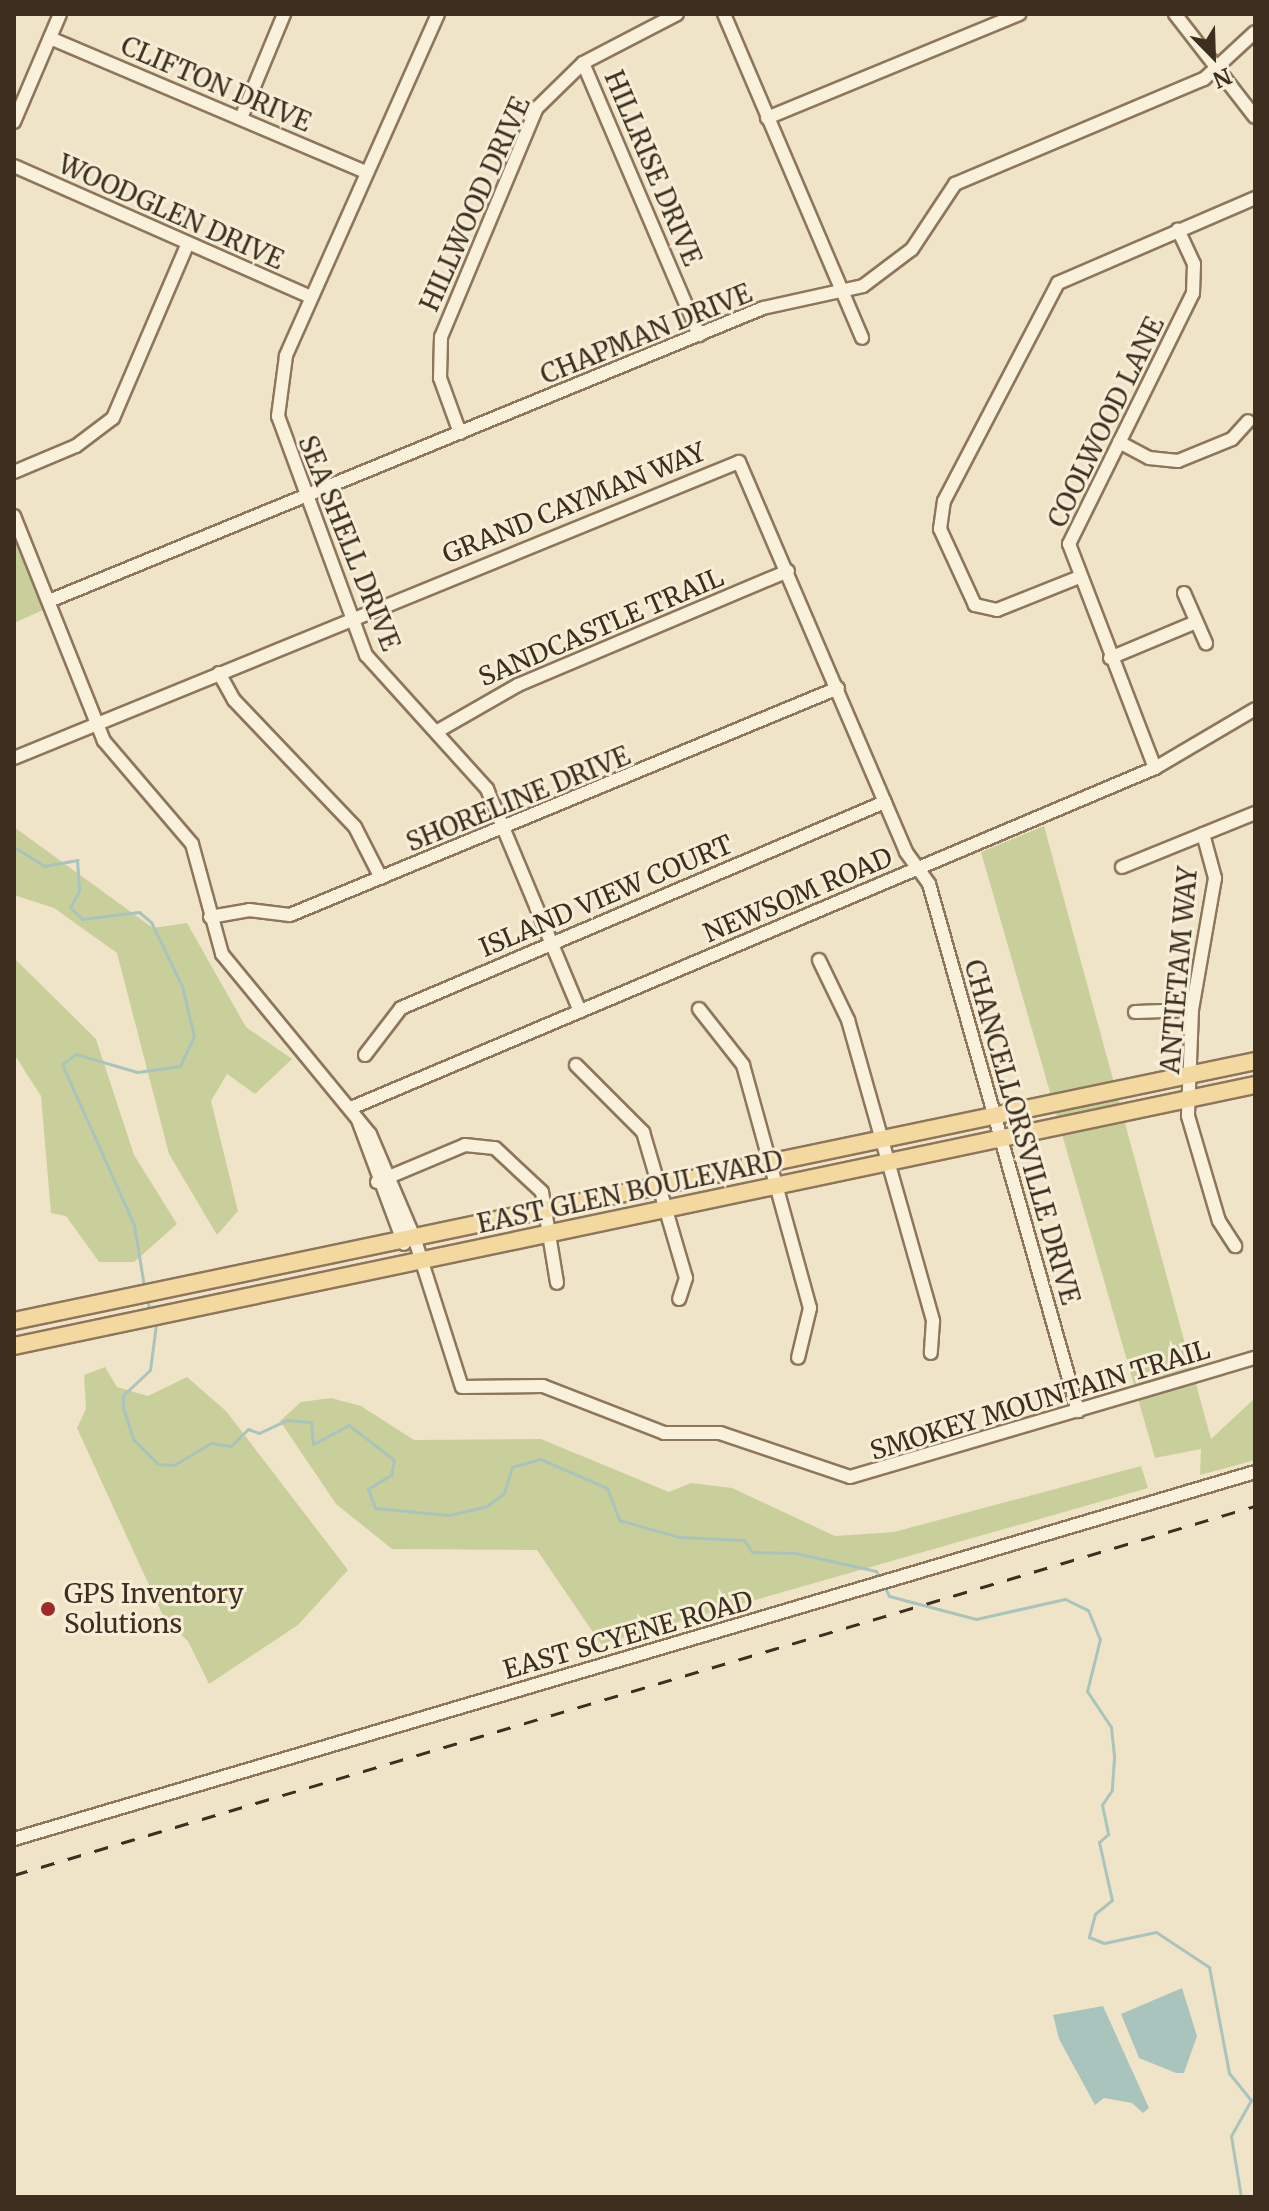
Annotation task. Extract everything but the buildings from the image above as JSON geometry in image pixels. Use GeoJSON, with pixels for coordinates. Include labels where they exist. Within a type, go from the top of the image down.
{"type":"FeatureCollection","features":[{"type":"Feature","properties":{"kind":"main road","name":"EAST GLEN BOULEVARD"},"geometry":{"type":"LineString","coordinates":[[14,1321],[1255,1061]]}},
{"type":"Feature","properties":{"kind":"main road","name":"EAST GLEN BOULEVARD"},"geometry":{"type":"LineString","coordinates":[[14,1346],[1255,1085]]}},
{"type":"Feature","properties":{"kind":"street"},"geometry":{"type":"LineString","coordinates":[[14,122],[60,14]]}},
{"type":"Feature","properties":{"kind":"street"},"geometry":{"type":"LineString","coordinates":[[241,118],[284,14]]}},
{"type":"Feature","properties":{"kind":"street","name":"SEA SHELL DRIVE"},"geometry":{"type":"LineString","coordinates":[[438,14],[364,171],[311,297],[279,385],[282,438],[350,619],[373,666],[481,781],[505,829],[580,1011]]}},
{"type":"Feature","properties":{"kind":"street","name":"HILLWOOD DRIVE"},"geometry":{"type":"LineString","coordinates":[[460,433],[440,378],[441,337],[537,108],[583,63],[677,14]]}},
{"type":"Feature","properties":{"kind":"street"},"geometry":{"type":"LineString","coordinates":[[724,14],[862,338]]}},
{"type":"Feature","properties":{"kind":"street"},"geometry":{"type":"LineString","coordinates":[[767,118],[1019,14]]}},
{"type":"Feature","properties":{"kind":"street"},"geometry":{"type":"LineString","coordinates":[[1175,14],[1255,117]]}},
{"type":"Feature","properties":{"kind":"street","name":"CHAPMAN DRIVE"},"geometry":{"type":"LineString","coordinates":[[49,601],[763,308],[841,293],[892,269],[955,184],[1215,69],[1255,32]]}},
{"type":"Feature","properties":{"kind":"street","name":"CLIFTON DRIVE"},"geometry":{"type":"LineString","coordinates":[[50,38],[364,171]]}},
{"type":"Feature","properties":{"kind":"street","name":"HILLRISE DRIVE"},"geometry":{"type":"LineString","coordinates":[[583,63],[699,335]]}},
{"type":"Feature","properties":{"kind":"street","name":"WOODGLEN DRIVE"},"geometry":{"type":"LineString","coordinates":[[14,166],[311,297]]}},
{"type":"Feature","properties":{"kind":"street"},"geometry":{"type":"LineString","coordinates":[[1077,578],[997,610],[975,605],[940,529],[940,513],[1048,294],[1077,270],[1255,198]]}},
{"type":"Feature","properties":{"kind":"street","name":"COOLWOOD LANE"},"geometry":{"type":"LineString","coordinates":[[1155,768],[1077,578],[1069,544],[1193,293],[1194,264],[1178,229]]}},
{"type":"Feature","properties":{"kind":"street"},"geometry":{"type":"LineString","coordinates":[[14,472],[76,446],[113,418],[188,243]]}},
{"type":"Feature","properties":{"kind":"street"},"geometry":{"type":"LineString","coordinates":[[1119,442],[1149,458],[1178,461],[1232,439],[1248,421]]}},
{"type":"Feature","properties":{"kind":"street","name":"GRAND CAYMAN WAY"},"geometry":{"type":"LineString","coordinates":[[14,758],[732,461],[748,471],[885,802],[919,867]]}},
{"type":"Feature","properties":{"kind":"street"},"geometry":{"type":"LineString","coordinates":[[14,516],[96,724],[115,758],[192,844],[210,917],[230,966],[355,1114],[419,1261]]}},
{"type":"Feature","properties":{"kind":"street","name":"SANDCASTLE TRAIL"},"geometry":{"type":"LineString","coordinates":[[436,732],[518,685],[788,571]]}},
{"type":"Feature","properties":{"kind":"street"},"geometry":{"type":"LineString","coordinates":[[1184,593],[1206,643]]}},
{"type":"Feature","properties":{"kind":"street"},"geometry":{"type":"LineString","coordinates":[[1110,658],[1196,622]]}},
{"type":"Feature","properties":{"kind":"street"},"geometry":{"type":"LineString","coordinates":[[219,673],[234,700],[355,827],[381,878]]}},
{"type":"Feature","properties":{"kind":"street","name":"SHORELINE DRIVE"},"geometry":{"type":"LineString","coordinates":[[210,917],[249,910],[283,917],[505,829],[838,688]]}},
{"type":"Feature","properties":{"kind":"street","name":"NEWSOM ROAD"},"geometry":{"type":"LineString","coordinates":[[355,1114],[580,1011],[1155,768],[1255,709]]}},
{"type":"Feature","properties":{"kind":"street","name":"ISLAND VIEW COURT"},"geometry":{"type":"LineString","coordinates":[[365,1055],[401,1008],[885,802]]}},
{"type":"Feature","properties":{"kind":"street"},"geometry":{"type":"LineString","coordinates":[[1122,867],[1255,813]]}},
{"type":"Feature","properties":{"kind":"street","name":"ANTIETAM WAY"},"geometry":{"type":"LineString","coordinates":[[1203,834],[1215,878],[1192,1010],[1192,1074],[1188,1099],[1219,1221],[1235,1246]]}},
{"type":"Feature","properties":{"kind":"street","name":"CHANCELLORSVILLE DRIVE"},"geometry":{"type":"LineString","coordinates":[[919,867],[1078,1411]]}},
{"type":"Feature","properties":{"kind":"street"},"geometry":{"type":"LineString","coordinates":[[819,960],[840,993],[882,1139],[933,1321],[931,1353]]}},
{"type":"Feature","properties":{"kind":"street"},"geometry":{"type":"LineString","coordinates":[[699,1009],[738,1052],[770,1162],[810,1308],[798,1358]]}},
{"type":"Feature","properties":{"kind":"street"},"geometry":{"type":"LineString","coordinates":[[1135,1012],[1192,1010]]}},
{"type":"Feature","properties":{"kind":"street"},"geometry":{"type":"LineString","coordinates":[[576,1065],[638,1123],[686,1278],[679,1299]]}},
{"type":"Feature","properties":{"kind":"street"},"geometry":{"type":"LineString","coordinates":[[383,1180],[465,1145],[486,1144],[535,1178],[547,1209],[545,1234],[557,1283]]}},
{"type":"Feature","properties":{"kind":"street","name":"SMOKEY MOUNTAIN TRAIL"},"geometry":{"type":"LineString","coordinates":[[419,1261],[462,1387],[543,1386],[664,1433],[720,1433],[834,1476],[867,1476],[1255,1358]]}},
{"type":"Feature","properties":{"kind":"street","name":"EAST SCYENE ROAD"},"geometry":{"type":"LineString","coordinates":[[14,1839],[1255,1472]]}},
{"type":"Feature","properties":{"kind":"green space"},"geometry":{"type":"Polygon","coordinates":[[[14,537],[43,610],[14,623],[14,537]]]}},
{"type":"Feature","properties":{"kind":"green space"},"geometry":{"type":"Polygon","coordinates":[[[1044,826],[1211,1439],[1255,1398],[1255,1460],[1200,1475],[1201,1449],[1155,1458],[981,852],[1044,826]]]}},
{"type":"Feature","properties":{"kind":"green space"},"geometry":{"type":"Polygon","coordinates":[[[14,827],[153,928],[187,923],[246,1027],[292,1059],[255,1094],[227,1074],[211,1101],[238,1211],[217,1235],[169,1154],[117,953],[54,908],[14,895],[14,827]]]}},
{"type":"Feature","properties":{"kind":"green space"},"geometry":{"type":"Polygon","coordinates":[[[14,958],[96,1039],[134,1155],[177,1224],[134,1262],[99,1262],[66,1216],[51,1213],[41,1096],[14,1054],[14,958]]]}},
{"type":"Feature","properties":{"kind":"green space"},"geometry":{"type":"Polygon","coordinates":[[[105,1367],[117,1387],[148,1396],[187,1377],[226,1411],[348,1570],[298,1625],[209,1684],[188,1641],[165,1620],[77,1428],[86,1409],[84,1375],[105,1367]]]}},
{"type":"Feature","properties":{"kind":"green space"},"geometry":{"type":"Polygon","coordinates":[[[331,1398],[361,1406],[414,1440],[541,1439],[669,1492],[691,1483],[732,1488],[835,1536],[894,1532],[1141,1466],[1148,1488],[601,1644],[537,1550],[392,1549],[336,1504],[280,1421],[301,1402],[331,1398]]]}},
{"type":"Feature","properties":{"kind":"water"},"geometry":{"type":"Polygon","coordinates":[[[1182,1988],[1197,2036],[1184,2073],[1176,2073],[1139,2058],[1121,2014],[1182,1988]]]}},
{"type":"Feature","properties":{"kind":"water"},"geometry":{"type":"Polygon","coordinates":[[[1103,2006],[1149,2108],[1143,2113],[1132,2103],[1104,2098],[1095,2105],[1059,2039],[1053,2015],[1103,2006]]]}},
{"type":"Feature","properties":{"kind":"waterway"},"geometry":{"type":"LineString","coordinates":[[14,847],[44,866],[77,860],[79,891],[70,907],[82,919],[139,912],[151,922],[182,986],[194,1036],[180,1066],[137,1072],[76,1054],[62,1064],[134,1225],[144,1286]]}},
{"type":"Feature","properties":{"kind":"waterway"},"geometry":{"type":"LineString","coordinates":[[146,1297],[151,1313]]}},
{"type":"Feature","properties":{"kind":"waterway"},"geometry":{"type":"LineString","coordinates":[[156,1324],[150,1370],[123,1395],[123,1408],[133,1439],[158,1464],[174,1465],[211,1443],[231,1446],[248,1429],[259,1433],[287,1420],[311,1422],[313,1444],[349,1425],[394,1460],[391,1475],[368,1489],[375,1508],[449,1515],[487,1506],[504,1493],[512,1467],[540,1459],[607,1488],[619,1520],[679,1537],[744,1540],[752,1552],[795,1553],[876,1571],[881,1580]]}},
{"type":"Feature","properties":{"kind":"waterway"},"geometry":{"type":"LineString","coordinates":[[884,1586],[889,1596],[976,1619],[1065,1599],[1088,1610],[1100,1639],[1087,1691],[1111,1727],[1114,1758],[1112,1790],[1102,1805],[1108,1834],[1099,1842],[1112,1900],[1095,1914],[1089,1937],[1104,1943],[1156,1932],[1209,1967],[1229,2073],[1251,2100],[1231,2136],[1241,2197]]}},
{"type":"Feature","properties":{"kind":"railway"},"geometry":{"type":"LineString","coordinates":[[14,1875],[1255,1506]]}},
{"type":"Feature","properties":{"kind":"place","name":"GPS Inventory Solutions"},"geometry":{"type":"Point","coordinates":[48,1609]}}]}
